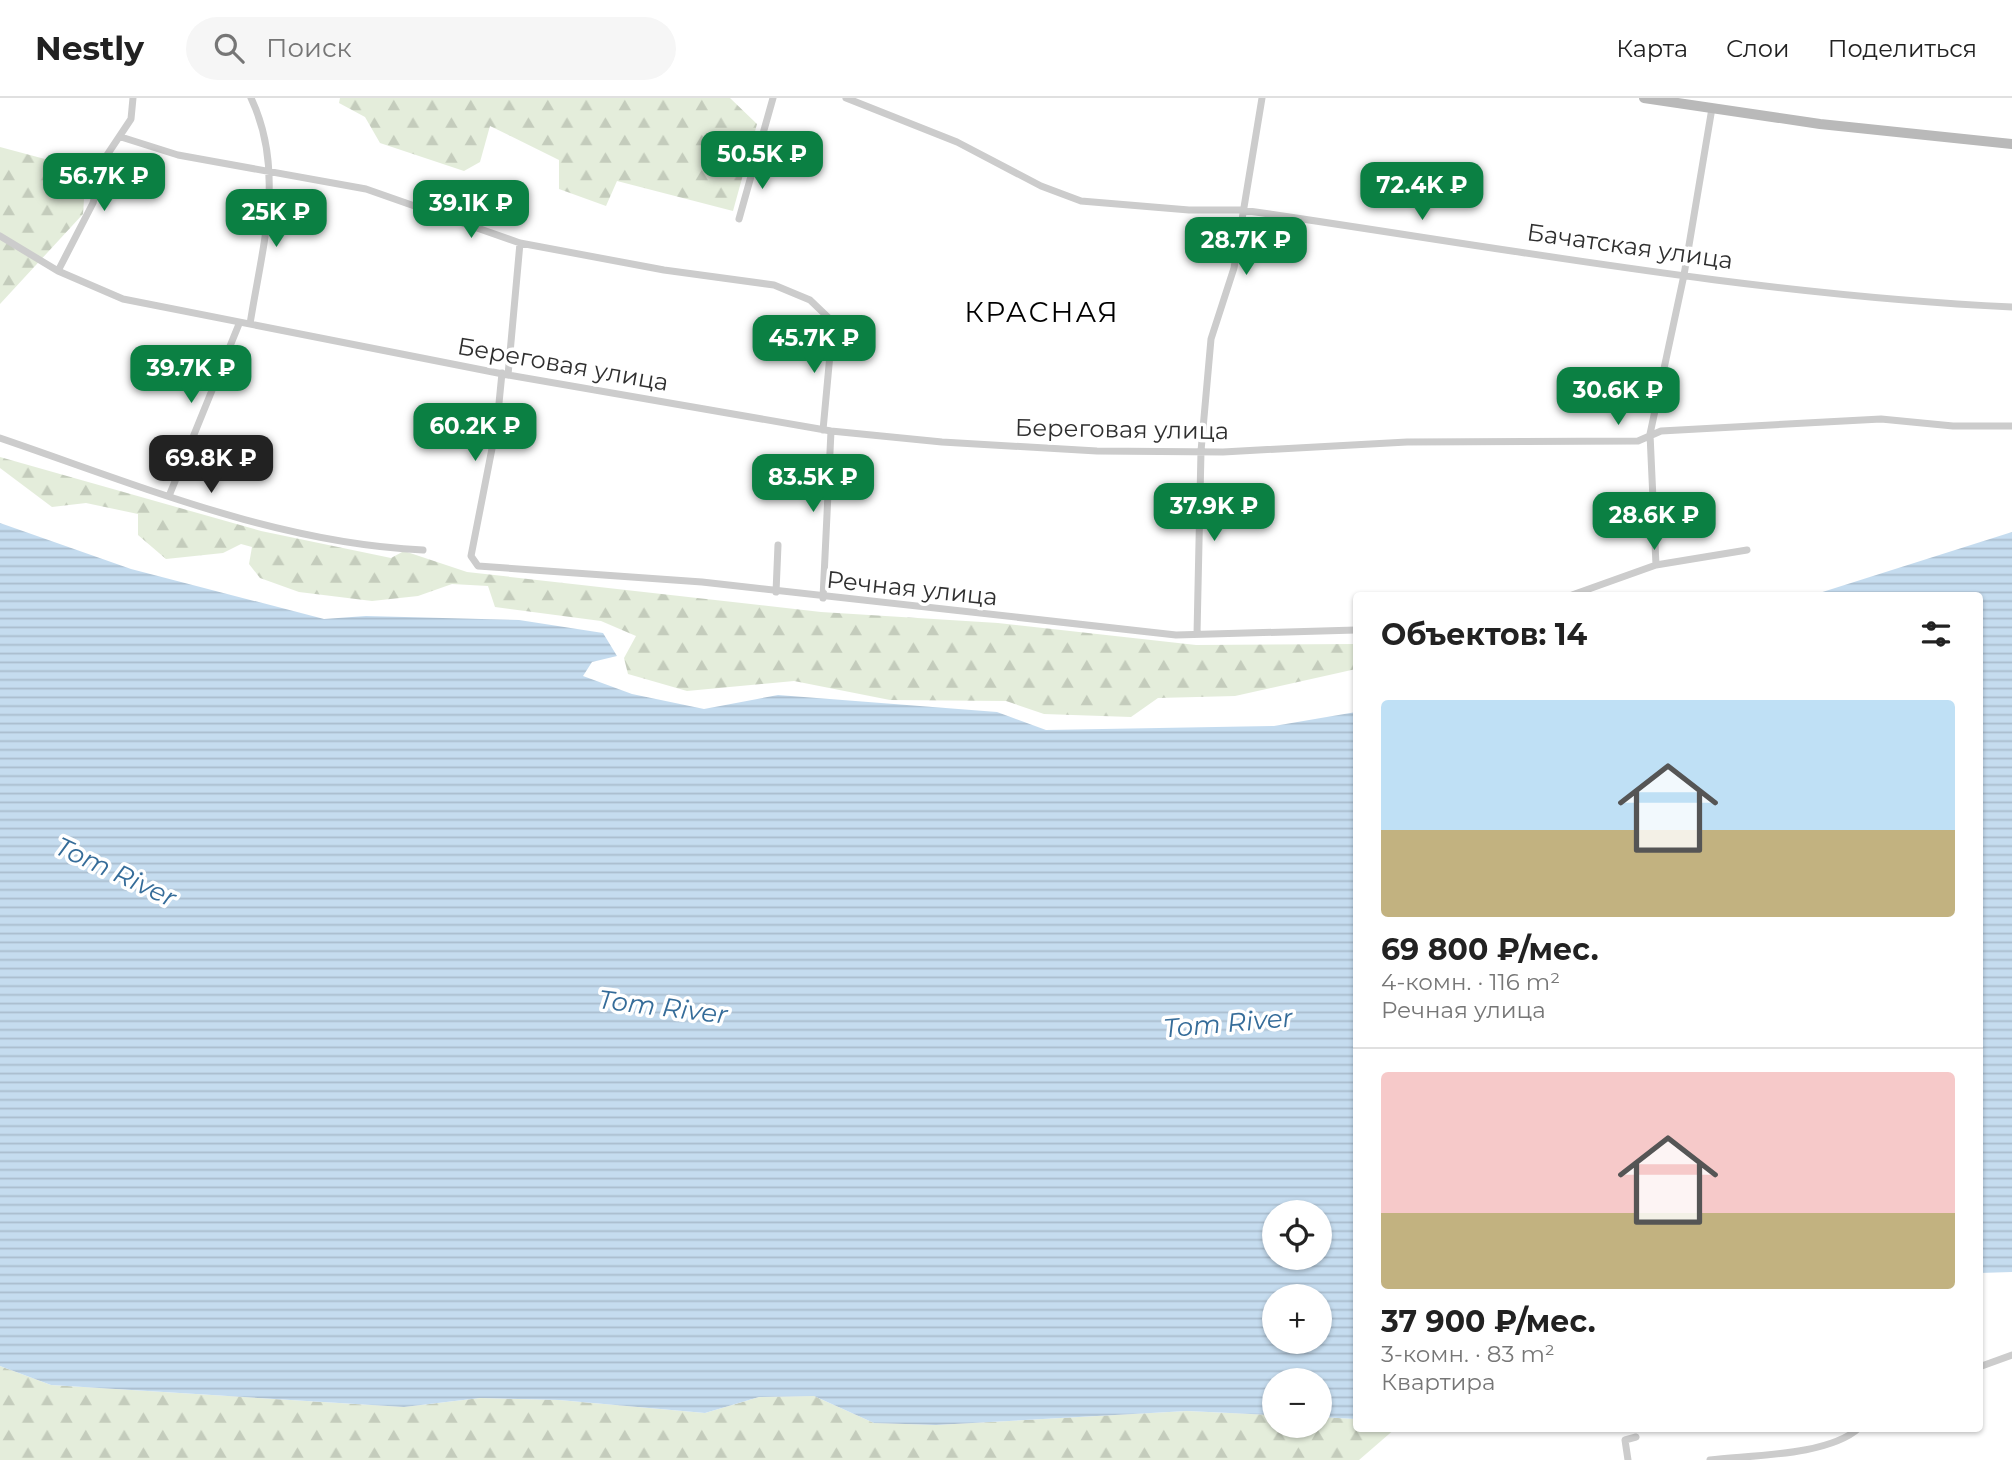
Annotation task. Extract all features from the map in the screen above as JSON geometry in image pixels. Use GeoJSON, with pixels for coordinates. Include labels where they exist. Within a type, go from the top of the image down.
{"type":"FeatureCollection","features":[{"type":"Feature","properties":{"kind":"street"},"geometry":{"type":"LineString","coordinates":[[58,271],[93,203],[107,155],[131,119],[133,98]]}},
{"type":"Feature","properties":{"kind":"street"},"geometry":{"type":"LineString","coordinates":[[250,324],[271,171],[266,138],[251,98]]}},
{"type":"Feature","properties":{"kind":"street"},"geometry":{"type":"LineString","coordinates":[[739,219],[773,98]]}},
{"type":"Feature","properties":{"kind":"street","name":"Бачатская улица"},"geometry":{"type":"LineString","coordinates":[[846,98],[957,142],[1041,187],[1081,201],[1189,210],[1242,210],[1684,275],[1941,304],[2012,307]]}},
{"type":"Feature","properties":{"kind":"street"},"geometry":{"type":"LineString","coordinates":[[1198,634],[1201,452],[1212,339],[1234,268],[1262,98]]}},
{"type":"Feature","properties":{"kind":"street"},"geometry":{"type":"LineString","coordinates":[[1644,98],[1821,124],[2012,145]]}},
{"type":"Feature","properties":{"kind":"street"},"geometry":{"type":"LineString","coordinates":[[1656,565],[1650,434],[1684,275],[1712,108]]}},
{"type":"Feature","properties":{"kind":"street"},"geometry":{"type":"LineString","coordinates":[[121,137],[178,155],[366,190],[520,243],[664,270],[717,275],[774,285],[810,300],[833,322],[823,598]]}},
{"type":"Feature","properties":{"kind":"street","name":"Береговая улица"},"geometry":{"type":"LineString","coordinates":[[0,236],[58,271],[123,299],[239,324],[505,374],[827,431],[942,443],[1071,450],[1201,452],[1288,450],[1407,442],[1638,440],[1650,434],[1881,419],[1953,426],[2012,426]]}},
{"type":"Feature","properties":{"kind":"street"},"geometry":{"type":"LineString","coordinates":[[505,374],[520,243]]}},
{"type":"Feature","properties":{"kind":"street"},"geometry":{"type":"LineString","coordinates":[[169,496],[239,324]]}},
{"type":"Feature","properties":{"kind":"street","name":"Речная улица"},"geometry":{"type":"LineString","coordinates":[[505,374],[471,556],[478,566],[702,582],[823,598],[1163,634],[1353,630]]}},
{"type":"Feature","properties":{"kind":"street"},"geometry":{"type":"LineString","coordinates":[[0,438],[236,518],[374,548],[423,550]]}},
{"type":"Feature","properties":{"kind":"street"},"geometry":{"type":"LineString","coordinates":[[776,592],[778,545]]}},
{"type":"Feature","properties":{"kind":"street"},"geometry":{"type":"LineString","coordinates":[[1580,592],[1656,565],[1746,550]]}},
{"type":"Feature","properties":{"kind":"street"},"geometry":{"type":"LineString","coordinates":[[1983,1365],[2012,1354]]}},
{"type":"Feature","properties":{"kind":"street"},"geometry":{"type":"LineString","coordinates":[[1710,1460],[1824,1445],[1854,1432]]}},
{"type":"Feature","properties":{"kind":"street"},"geometry":{"type":"LineString","coordinates":[[1628,1460],[1625,1440],[1636,1437]]}},
{"type":"Feature","properties":{"kind":"green space"},"geometry":{"type":"Polygon","coordinates":[[[340,98],[730,98],[757,124],[733,211],[617,181],[606,206],[559,189],[559,160],[490,126],[480,162],[464,171],[380,143],[365,117],[339,103],[340,98]]]}},
{"type":"Feature","properties":{"kind":"green space"},"geometry":{"type":"Polygon","coordinates":[[[0,147],[86,170],[83,214],[0,304],[0,147]]]}},
{"type":"Feature","properties":{"kind":"green space"},"geometry":{"type":"Polygon","coordinates":[[[0,457],[261,531],[391,558],[404,551],[467,572],[821,612],[998,623],[1196,645],[1353,644],[1353,670],[1235,696],[1158,698],[1131,717],[1044,714],[1006,701],[890,700],[794,681],[687,691],[628,674],[624,658],[636,636],[601,621],[495,607],[488,586],[452,584],[418,596],[372,601],[299,592],[260,578],[249,564],[252,547],[241,544],[223,553],[166,559],[138,535],[138,514],[86,503],[52,507],[0,468],[0,457]]]}},
{"type":"Feature","properties":{"kind":"green space"},"geometry":{"type":"Polygon","coordinates":[[[0,1366],[51,1385],[404,1407],[480,1398],[559,1400],[705,1413],[759,1397],[814,1396],[874,1423],[936,1425],[1187,1411],[1262,1414],[1262,1438],[1332,1438],[1332,1418],[1353,1419],[1353,1432],[1391,1432],[1359,1460],[0,1460],[0,1366]]]}},
{"type":"Feature","properties":{"kind":"water","name":"Tom River"},"geometry":{"type":"Polygon","coordinates":[[[0,523],[131,569],[324,619],[366,616],[519,620],[603,633],[617,656],[592,662],[583,676],[632,694],[704,709],[778,695],[997,712],[1046,730],[1274,726],[1353,713],[1353,1419],[1332,1418],[1332,1368],[1262,1368],[1262,1414],[1187,1411],[936,1425],[874,1423],[814,1396],[759,1397],[705,1413],[559,1400],[480,1398],[404,1407],[51,1385],[0,1366],[0,523]]]}},
{"type":"Feature","properties":{"kind":"water"},"geometry":{"type":"Polygon","coordinates":[[[2012,532],[2012,1272],[1983,1273],[1983,592],[1822,592],[2012,532]]]}},
{"type":"Feature","properties":{"kind":"district","name":"КРАСНАЯ"},"geometry":{"type":"Point","coordinates":[1042,312]}}]}
